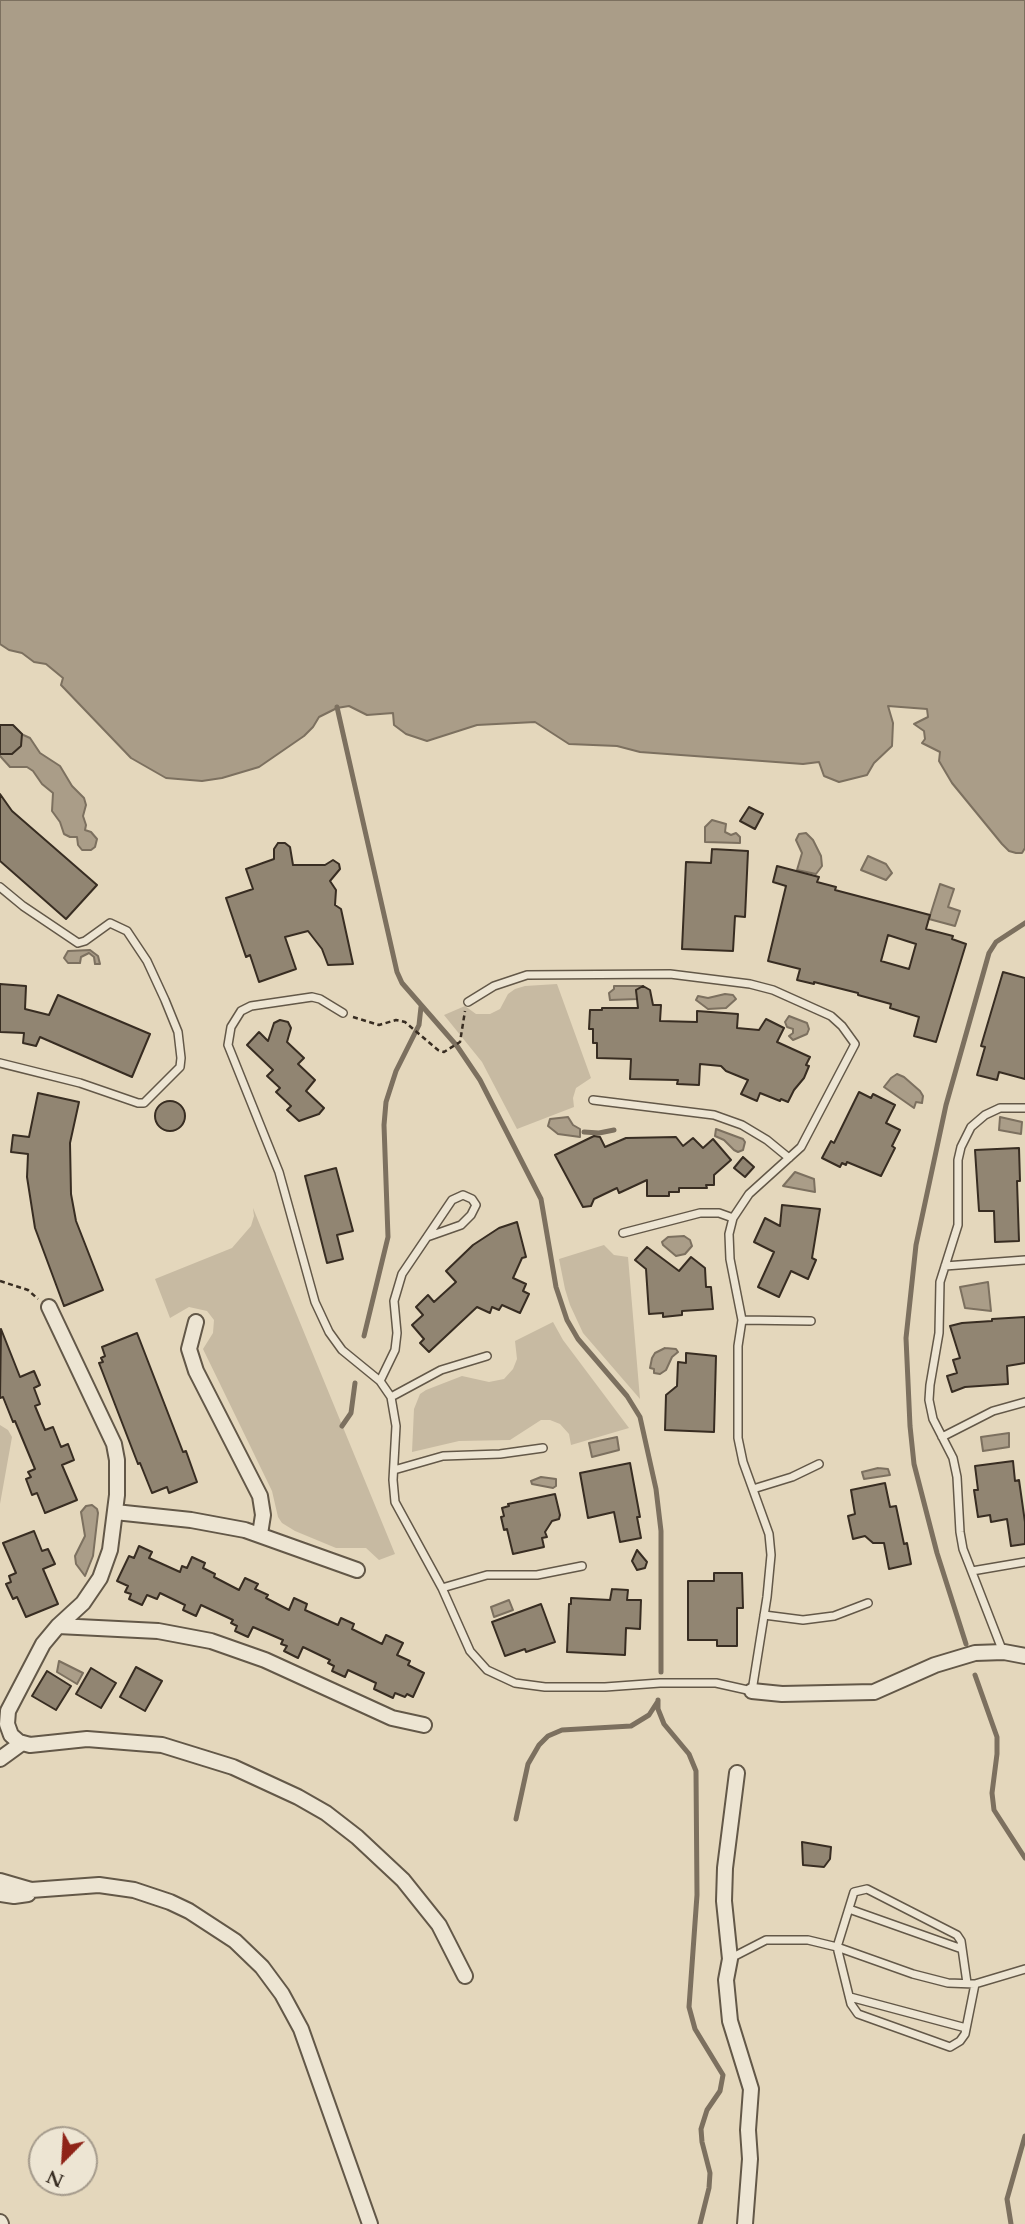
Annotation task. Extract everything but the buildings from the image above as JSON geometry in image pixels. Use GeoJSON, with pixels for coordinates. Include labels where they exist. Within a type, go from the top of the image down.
{"type":"FeatureCollection","features":[{"type":"Feature","properties":{"kind":"street"},"geometry":{"type":"LineString","coordinates":[[49,1307],[114,1444],[118,1477],[115,1512],[107,1561],[100,1578],[83,1603],[43,1644],[9,1709],[4,1730],[22,1743],[30,1745],[105,1739],[162,1745],[233,1768],[298,1797],[356,1837],[403,1880],[439,1925],[465,1976]]}},
{"type":"Feature","properties":{"kind":"street"},"geometry":{"type":"LineString","coordinates":[[195,1322],[189,1349],[196,1371],[260,1496],[263,1515],[260,1534]]}},
{"type":"Feature","properties":{"kind":"street"},"geometry":{"type":"LineString","coordinates":[[115,1512],[191,1520],[260,1534],[357,1570]]}},
{"type":"Feature","properties":{"kind":"street"},"geometry":{"type":"LineString","coordinates":[[58,1626],[158,1630],[211,1641],[265,1660],[392,1718],[424,1726]]}},
{"type":"Feature","properties":{"kind":"street"},"geometry":{"type":"LineString","coordinates":[[752,1691],[782,1695],[874,1692],[956,1658],[975,1653],[1004,1652],[1025,1656]]}},
{"type":"Feature","properties":{"kind":"street"},"geometry":{"type":"LineString","coordinates":[[1004,1652],[1025,1668]]}},
{"type":"Feature","properties":{"kind":"street"},"geometry":{"type":"LineString","coordinates":[[0,1759],[22,1743]]}},
{"type":"Feature","properties":{"kind":"street"},"geometry":{"type":"LineString","coordinates":[[737,1773],[724,1890],[724,1922],[730,1959],[726,1980],[730,2021],[748,2079],[751,2101],[745,2224]]}},
{"type":"Feature","properties":{"kind":"street"},"geometry":{"type":"LineString","coordinates":[[0,1881],[22,1889],[111,1886],[134,1890],[170,1902],[213,1924],[235,1941],[262,1967],[282,1994],[300,2029],[370,2224]]}},
{"type":"Feature","properties":{"kind":"street"},"geometry":{"type":"LineString","coordinates":[[0,1894],[23,1896],[47,1889]]}},
{"type":"Feature","properties":{"kind":"lane"},"geometry":{"type":"LineString","coordinates":[[0,887],[78,943],[110,923],[127,931],[147,961],[165,1000],[178,1032],[181,1059],[180,1067],[144,1103],[80,1083],[0,1063]]}},
{"type":"Feature","properties":{"kind":"lane"},"geometry":{"type":"LineString","coordinates":[[343,1013],[312,997],[251,1006],[241,1011],[231,1027],[229,1045],[279,1172],[315,1302],[329,1332],[342,1350],[380,1381],[391,1397],[396,1426],[395,1502],[442,1588],[470,1651],[487,1670],[515,1683],[569,1687],[716,1683],[752,1691],[771,1555],[769,1534],[743,1462],[738,1438],[738,1346],[742,1320],[729,1252],[729,1234],[733,1218],[749,1194],[805,1140],[855,1044],[831,1016],[782,994],[758,986],[657,973],[527,975],[494,986],[468,1002]]}},
{"type":"Feature","properties":{"kind":"lane"},"geometry":{"type":"LineString","coordinates":[[593,1100],[714,1115],[742,1125],[789,1158]]}},
{"type":"Feature","properties":{"kind":"lane"},"geometry":{"type":"LineString","coordinates":[[1004,1652],[972,1571],[960,1532],[953,1458],[933,1419],[929,1400],[939,1334],[940,1282],[957,1225],[958,1160],[965,1138],[975,1123],[995,1110],[1025,1108]]}},
{"type":"Feature","properties":{"kind":"lane"},"geometry":{"type":"LineString","coordinates":[[380,1381],[395,1350],[396,1287],[410,1259],[452,1200],[464,1195],[472,1199],[476,1205],[461,1225],[427,1237]]}},
{"type":"Feature","properties":{"kind":"lane"},"geometry":{"type":"LineString","coordinates":[[623,1233],[700,1213],[719,1213],[733,1218]]}},
{"type":"Feature","properties":{"kind":"lane"},"geometry":{"type":"LineString","coordinates":[[946,1266],[1025,1261]]}},
{"type":"Feature","properties":{"kind":"lane"},"geometry":{"type":"LineString","coordinates":[[742,1320],[810,1321]]}},
{"type":"Feature","properties":{"kind":"lane"},"geometry":{"type":"LineString","coordinates":[[391,1397],[440,1370],[487,1356]]}},
{"type":"Feature","properties":{"kind":"lane"},"geometry":{"type":"LineString","coordinates":[[942,1437],[993,1411],[1025,1402]]}},
{"type":"Feature","properties":{"kind":"lane"},"geometry":{"type":"LineString","coordinates":[[394,1470],[443,1456],[500,1454],[543,1448]]}},
{"type":"Feature","properties":{"kind":"lane"},"geometry":{"type":"LineString","coordinates":[[753,1489],[819,1465]]}},
{"type":"Feature","properties":{"kind":"lane"},"geometry":{"type":"LineString","coordinates":[[972,1571],[1025,1562]]}},
{"type":"Feature","properties":{"kind":"lane"},"geometry":{"type":"LineString","coordinates":[[442,1588],[487,1575],[537,1575],[582,1566]]}},
{"type":"Feature","properties":{"kind":"lane"},"geometry":{"type":"LineString","coordinates":[[764,1615],[803,1620],[834,1616],[867,1604]]}},
{"type":"Feature","properties":{"kind":"lane"},"geometry":{"type":"LineString","coordinates":[[867,1889],[948,1928],[961,1941],[971,1983],[966,2028],[960,2041],[950,2047],[858,2014],[850,1997],[837,1947],[849,1909],[854,1892],[867,1889]]}},
{"type":"Feature","properties":{"kind":"lane"},"geometry":{"type":"LineString","coordinates":[[849,1909],[962,1949]]}},
{"type":"Feature","properties":{"kind":"lane"},"geometry":{"type":"LineString","coordinates":[[730,1959],[766,1940],[808,1940],[948,1983],[971,1983],[1025,1969]]}},
{"type":"Feature","properties":{"kind":"lane"},"geometry":{"type":"LineString","coordinates":[[850,1997],[966,2028]]}},
{"type":"Feature","properties":{"kind":"path"},"geometry":{"type":"LineString","coordinates":[[343,1013],[379,1026],[396,1020],[405,1022],[444,1052],[460,1042],[468,1002]]}},
{"type":"Feature","properties":{"kind":"path"},"geometry":{"type":"LineString","coordinates":[[0,1281],[28,1290],[49,1307]]}},
{"type":"Feature","properties":{"kind":"shaded area"},"geometry":{"type":"Polygon","coordinates":[[[0,0],[1025,0],[1025,848],[1022,853],[1009,851],[1002,844],[952,783],[939,761],[940,752],[922,743],[925,739],[924,731],[914,724],[928,717],[927,709],[888,706],[893,723],[892,746],[874,763],[867,775],[839,782],[824,776],[819,762],[803,764],[569,744],[535,722],[477,725],[427,741],[406,734],[394,725],[393,713],[367,715],[349,706],[337,708],[319,717],[304,736],[259,767],[222,778],[202,781],[166,778],[131,758],[61,685],[63,678],[46,664],[34,662],[22,653],[9,650],[0,644],[0,0]]]}},
{"type":"Feature","properties":{"kind":"shaded area"},"geometry":{"type":"Polygon","coordinates":[[[19,733],[30,738],[40,753],[60,766],[72,786],[84,798],[85,830],[97,839],[91,850],[82,850],[77,837],[64,834],[52,811],[53,793],[33,771],[27,767],[10,767],[0,756],[0,745],[19,733]]]}},
{"type":"Feature","properties":{"kind":"shaded area"},"geometry":{"type":"Polygon","coordinates":[[[712,820],[726,824],[725,832],[731,835],[736,833],[740,837],[740,843],[705,842],[705,827],[712,820]]]}},
{"type":"Feature","properties":{"kind":"shaded area"},"geometry":{"type":"Polygon","coordinates":[[[806,833],[821,856],[822,866],[816,874],[797,870],[802,853],[796,840],[799,834],[806,833]]]}},
{"type":"Feature","properties":{"kind":"shaded area"},"geometry":{"type":"Polygon","coordinates":[[[868,856],[886,864],[892,873],[886,880],[861,870],[868,856]]]}},
{"type":"Feature","properties":{"kind":"shaded area"},"geometry":{"type":"Polygon","coordinates":[[[940,884],[954,889],[948,907],[960,911],[955,926],[929,919],[940,884]]]}},
{"type":"Feature","properties":{"kind":"shaded area"},"geometry":{"type":"Polygon","coordinates":[[[90,950],[98,956],[100,964],[95,964],[94,957],[89,953],[81,957],[80,963],[68,963],[64,958],[68,951],[90,950]]]}},
{"type":"Feature","properties":{"kind":"shaded area"},"geometry":{"type":"Polygon","coordinates":[[[557,984],[591,1078],[576,1088],[574,1107],[517,1129],[482,1062],[444,1015],[465,1006],[476,1014],[490,1014],[500,1009],[508,994],[515,989],[557,984]]]}},
{"type":"Feature","properties":{"kind":"shaded area"},"geometry":{"type":"Polygon","coordinates":[[[614,986],[643,986],[636,990],[638,999],[610,1000],[609,993],[614,986]]]}},
{"type":"Feature","properties":{"kind":"shaded area"},"geometry":{"type":"Polygon","coordinates":[[[733,995],[736,999],[726,1008],[708,1009],[696,1000],[698,996],[708,998],[733,995]]]}},
{"type":"Feature","properties":{"kind":"shaded area"},"geometry":{"type":"Polygon","coordinates":[[[789,1016],[807,1023],[807,1034],[793,1040],[789,1036],[793,1029],[787,1027],[785,1022],[789,1016]]]}},
{"type":"Feature","properties":{"kind":"shaded area"},"geometry":{"type":"Polygon","coordinates":[[[897,1074],[920,1091],[923,1096],[922,1103],[916,1102],[914,1108],[884,1087],[897,1074]]]}},
{"type":"Feature","properties":{"kind":"shaded area"},"geometry":{"type":"Polygon","coordinates":[[[568,1117],[573,1125],[580,1129],[580,1137],[558,1134],[548,1126],[550,1119],[568,1117]]]}},
{"type":"Feature","properties":{"kind":"shaded area"},"geometry":{"type":"Polygon","coordinates":[[[1000,1117],[1022,1122],[1021,1134],[999,1130],[1000,1117]]]}},
{"type":"Feature","properties":{"kind":"shaded area"},"geometry":{"type":"Polygon","coordinates":[[[716,1129],[743,1139],[743,1150],[734,1150],[724,1140],[715,1136],[716,1129]]]}},
{"type":"Feature","properties":{"kind":"shaded area"},"geometry":{"type":"Polygon","coordinates":[[[795,1172],[814,1179],[815,1192],[783,1186],[795,1172]]]}},
{"type":"Feature","properties":{"kind":"shaded area"},"geometry":{"type":"Polygon","coordinates":[[[253,1208],[395,1554],[379,1560],[366,1548],[336,1548],[282,1523],[272,1491],[203,1349],[213,1333],[214,1320],[207,1311],[189,1307],[170,1318],[155,1279],[232,1248],[251,1226],[253,1208]]]}},
{"type":"Feature","properties":{"kind":"shaded area"},"geometry":{"type":"Polygon","coordinates":[[[684,1236],[690,1240],[692,1246],[685,1254],[676,1256],[663,1245],[662,1242],[668,1237],[684,1236]]]}},
{"type":"Feature","properties":{"kind":"shaded area"},"geometry":{"type":"Polygon","coordinates":[[[604,1245],[614,1255],[628,1257],[640,1399],[583,1333],[565,1289],[559,1259],[604,1245]]]}},
{"type":"Feature","properties":{"kind":"shaded area"},"geometry":{"type":"Polygon","coordinates":[[[988,1282],[991,1311],[965,1308],[960,1287],[988,1282]]]}},
{"type":"Feature","properties":{"kind":"shaded area"},"geometry":{"type":"Polygon","coordinates":[[[553,1322],[563,1340],[629,1428],[571,1445],[569,1434],[560,1424],[541,1420],[510,1440],[459,1441],[412,1452],[414,1409],[420,1394],[462,1376],[489,1382],[504,1379],[517,1359],[515,1341],[553,1322]]]}},
{"type":"Feature","properties":{"kind":"shaded area"},"geometry":{"type":"Polygon","coordinates":[[[665,1348],[676,1349],[678,1352],[672,1357],[666,1370],[660,1374],[654,1373],[654,1369],[650,1368],[652,1358],[655,1353],[665,1348]]]}},
{"type":"Feature","properties":{"kind":"shaded area"},"geometry":{"type":"Polygon","coordinates":[[[0,1425],[8,1430],[12,1437],[0,1504],[0,1425]]]}},
{"type":"Feature","properties":{"kind":"shaded area"},"geometry":{"type":"Polygon","coordinates":[[[1009,1433],[1009,1447],[983,1451],[981,1437],[1009,1433]]]}},
{"type":"Feature","properties":{"kind":"shaded area"},"geometry":{"type":"Polygon","coordinates":[[[617,1437],[619,1450],[592,1457],[589,1443],[617,1437]]]}},
{"type":"Feature","properties":{"kind":"shaded area"},"geometry":{"type":"Polygon","coordinates":[[[878,1468],[888,1469],[890,1475],[864,1479],[862,1472],[878,1468]]]}},
{"type":"Feature","properties":{"kind":"shaded area"},"geometry":{"type":"Polygon","coordinates":[[[541,1477],[556,1479],[556,1486],[553,1488],[532,1484],[531,1481],[541,1477]]]}},
{"type":"Feature","properties":{"kind":"shaded area"},"geometry":{"type":"Polygon","coordinates":[[[92,1505],[98,1513],[93,1556],[85,1576],[76,1564],[75,1556],[85,1536],[81,1512],[86,1506],[92,1505]]]}},
{"type":"Feature","properties":{"kind":"shaded area"},"geometry":{"type":"Polygon","coordinates":[[[509,1600],[513,1610],[494,1617],[491,1607],[509,1600]]]}},
{"type":"Feature","properties":{"kind":"shaded area"},"geometry":{"type":"Polygon","coordinates":[[[59,1661],[83,1673],[77,1684],[57,1672],[59,1661]]]}},
{"type":"Feature","properties":{"kind":"waterway"},"geometry":{"type":"LineString","coordinates":[[337,707],[397,972],[402,983],[457,1046],[480,1080],[541,1199],[556,1287],[567,1320],[578,1339],[627,1396],[640,1417],[656,1489],[661,1531],[661,1672]]}},
{"type":"Feature","properties":{"kind":"waterway"},"geometry":{"type":"LineString","coordinates":[[966,1644],[937,1553],[914,1464],[906,1338],[916,1245],[946,1105],[989,953],[996,942],[1025,923]]}},
{"type":"Feature","properties":{"kind":"waterway"},"geometry":{"type":"LineString","coordinates":[[364,1336],[388,1237],[384,1125],[386,1102],[396,1071],[419,1025],[421,1007]]}},
{"type":"Feature","properties":{"kind":"waterway"},"geometry":{"type":"LineString","coordinates":[[584,1132],[614,1130]]}},
{"type":"Feature","properties":{"kind":"waterway"},"geometry":{"type":"LineString","coordinates":[[342,1426],[351,1413],[355,1383]]}},
{"type":"Feature","properties":{"kind":"waterway"},"geometry":{"type":"LineString","coordinates":[[975,1675],[997,1737],[992,1793],[994,1810],[1025,1858]]}},
{"type":"Feature","properties":{"kind":"waterway"},"geometry":{"type":"LineString","coordinates":[[658,1700],[658,1709],[664,1724],[689,1754],[696,1771],[697,1895],[689,2007],[695,2029],[723,2075],[720,2091],[707,2110],[701,2129],[710,2173],[700,2224]]}},
{"type":"Feature","properties":{"kind":"waterway"},"geometry":{"type":"LineString","coordinates":[[516,1819],[528,1764],[548,1736],[562,1730],[631,1726],[649,1715],[658,1701]]}},
{"type":"Feature","properties":{"kind":"waterway"},"geometry":{"type":"LineString","coordinates":[[1011,2224],[1007,2199],[1025,2136]]}}]}
